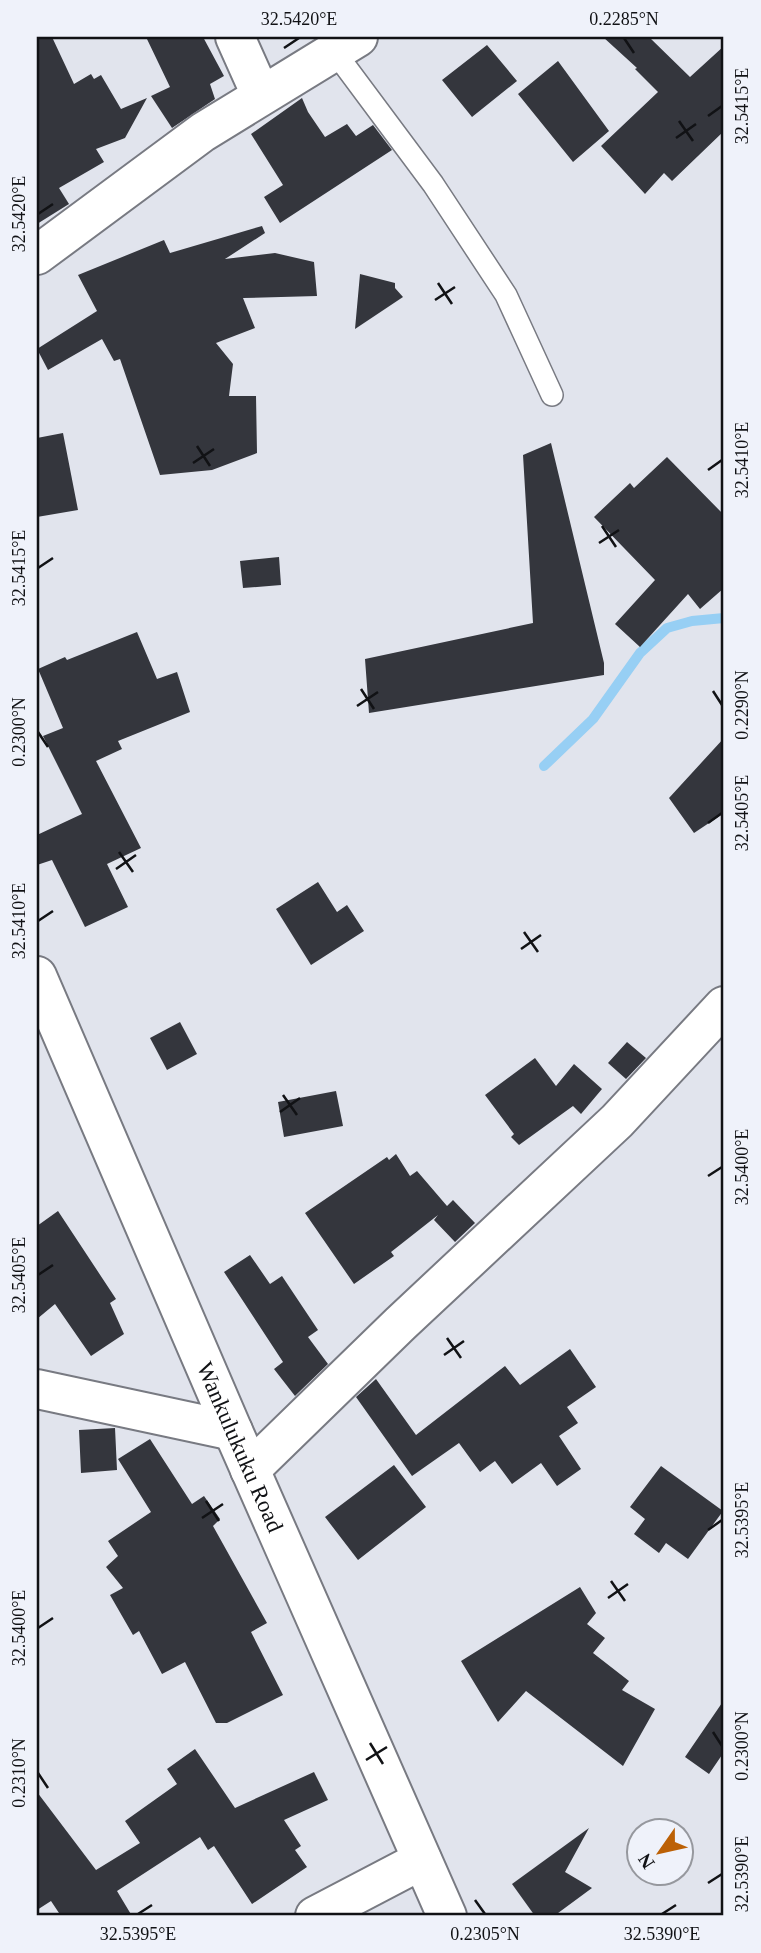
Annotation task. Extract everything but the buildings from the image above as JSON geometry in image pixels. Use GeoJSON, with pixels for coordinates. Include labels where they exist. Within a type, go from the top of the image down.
{"type":"FeatureCollection","features":[{"type":"Feature","properties":{"kind":"street"},"geometry":{"type":"LineString","coordinates":[[236,37],[261,94]]}},
{"type":"Feature","properties":{"kind":"street"},"geometry":{"type":"LineString","coordinates":[[37,255],[203,132],[346,44]]}},
{"type":"Feature","properties":{"kind":"street","name":"Wankulukuku Road"},"geometry":{"type":"LineString","coordinates":[[37,976],[250,1470],[447,1916]]}},
{"type":"Feature","properties":{"kind":"street"},"geometry":{"type":"LineString","coordinates":[[250,1470],[400,1324],[617,1121],[724,1006]]}},
{"type":"Feature","properties":{"kind":"street"},"geometry":{"type":"LineString","coordinates":[[37,1389],[233,1431]]}},
{"type":"Feature","properties":{"kind":"street"},"geometry":{"type":"LineString","coordinates":[[315,1916],[422,1860]]}},
{"type":"Feature","properties":{"kind":"lane"},"geometry":{"type":"LineString","coordinates":[[346,44],[506,295],[552,395]]}},
{"type":"Feature","properties":{"kind":"waterway"},"geometry":{"type":"LineString","coordinates":[[544,766],[593,719],[640,653],[667,628],[692,621],[724,618]]}}]}
